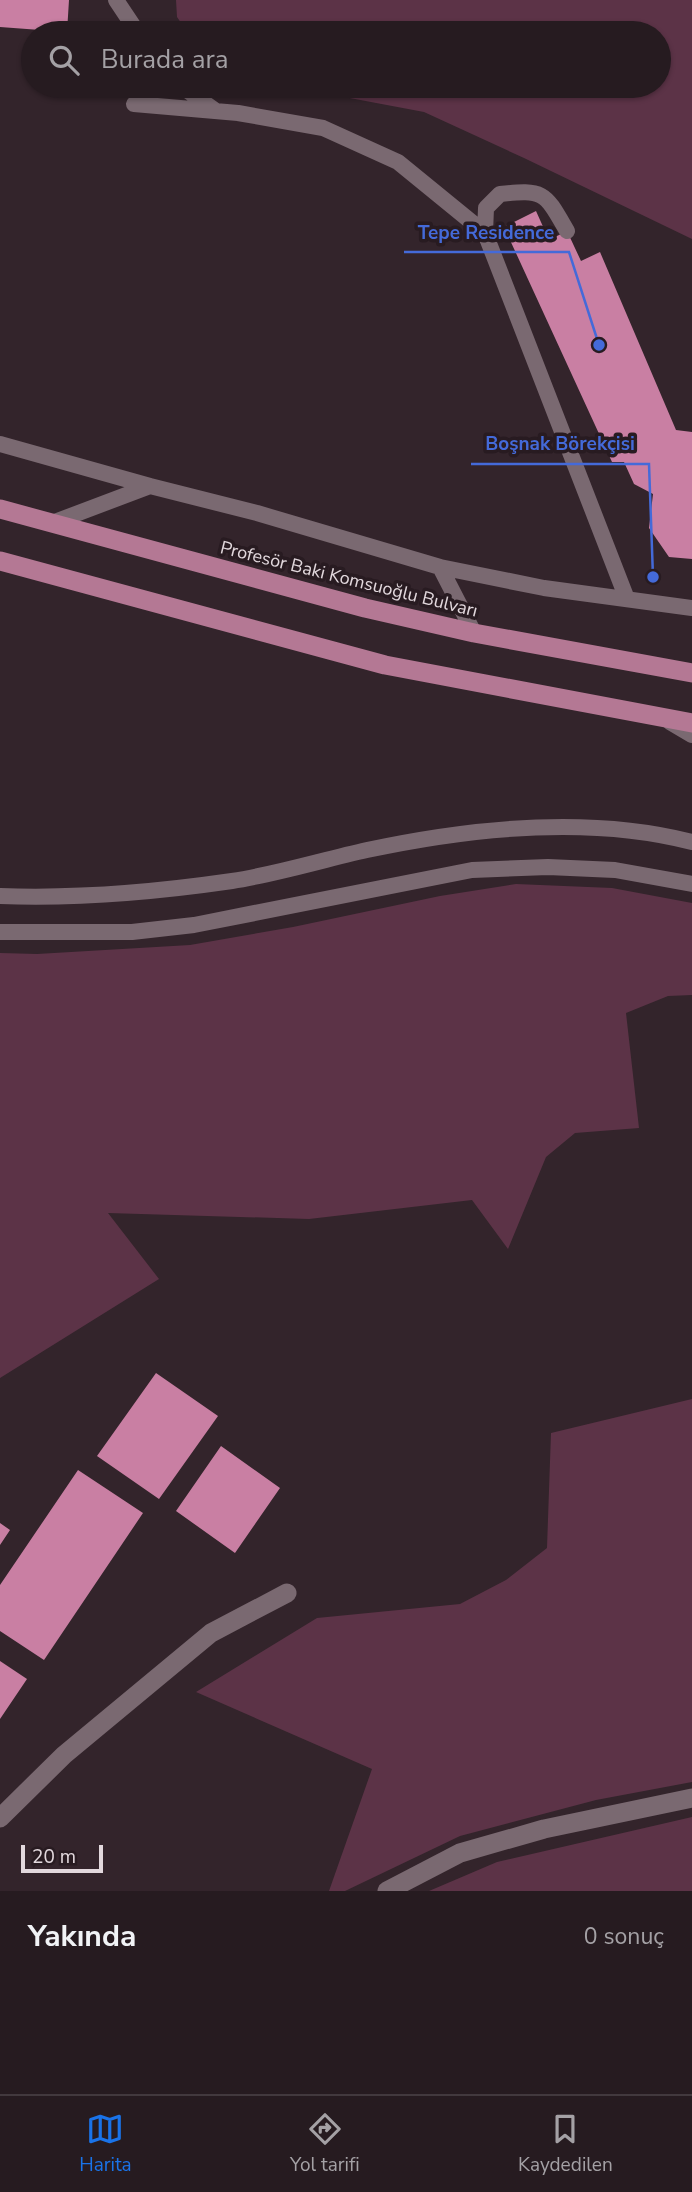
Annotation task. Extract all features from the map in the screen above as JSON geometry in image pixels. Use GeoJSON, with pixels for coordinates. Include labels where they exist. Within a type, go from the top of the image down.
{"type":"FeatureCollection","features":[{"type":"Feature","properties":{"kind":"highway","name":"Profesör Baki Komsuoğlu Bulvarı"},"geometry":{"type":"LineString","coordinates":[[0,509],[365,608],[474,633],[692,673]]}},
{"type":"Feature","properties":{"kind":"highway"},"geometry":{"type":"LineString","coordinates":[[0,561],[386,665],[692,723]]}},
{"type":"Feature","properties":{"kind":"street"},"geometry":{"type":"LineString","coordinates":[[0,1818],[64,1755],[211,1633],[287,1593]]}},
{"type":"Feature","properties":{"kind":"street"},"geometry":{"type":"LineString","coordinates":[[387,1891],[460,1853],[544,1829],[692,1798]]}},
{"type":"Feature","properties":{"kind":"lane"},"geometry":{"type":"LineString","coordinates":[[116,0],[130,21]]}},
{"type":"Feature","properties":{"kind":"lane"},"geometry":{"type":"LineString","coordinates":[[198,98],[216,111]]}},
{"type":"Feature","properties":{"kind":"lane"},"geometry":{"type":"LineString","coordinates":[[134,104],[238,113],[323,128],[398,162],[485,233]]}},
{"type":"Feature","properties":{"kind":"lane"},"geometry":{"type":"LineString","coordinates":[[567,231],[549,200],[529,191],[500,194],[486,208],[485,233],[627,599]]}},
{"type":"Feature","properties":{"kind":"lane"},"geometry":{"type":"LineString","coordinates":[[0,444],[257,513],[440,566],[544,587],[692,608]]}},
{"type":"Feature","properties":{"kind":"lane"},"geometry":{"type":"LineString","coordinates":[[52,523],[150,486]]}},
{"type":"Feature","properties":{"kind":"lane"},"geometry":{"type":"LineString","coordinates":[[440,566],[474,633]]}},
{"type":"Feature","properties":{"kind":"lane"},"geometry":{"type":"LineString","coordinates":[[668,720],[692,735]]}},
{"type":"Feature","properties":{"kind":"lane"},"geometry":{"type":"LineString","coordinates":[[0,896],[99,894],[234,880],[409,842],[493,830],[601,829],[688,837]]}},
{"type":"Feature","properties":{"kind":"lane"},"geometry":{"type":"LineString","coordinates":[[0,932],[132,932],[194,925],[472,870],[548,867],[615,870],[692,884]]}},
{"type":"Feature","properties":{"kind":"shaded area"},"geometry":{"type":"Polygon","coordinates":[[[176,0],[692,0],[692,239],[424,112],[350,98],[671,98],[671,21],[180,21],[176,0]]]}},
{"type":"Feature","properties":{"kind":"shaded area"},"geometry":{"type":"Polygon","coordinates":[[[516,884],[612,888],[692,903],[692,995],[668,996],[626,1013],[639,1128],[575,1133],[546,1157],[508,1249],[472,1200],[309,1219],[108,1213],[159,1279],[0,1378],[0,953],[37,954],[190,945],[293,927],[440,896],[516,884]]]}},
{"type":"Feature","properties":{"kind":"shaded area"},"geometry":{"type":"Polygon","coordinates":[[[692,1399],[692,1782],[596,1800],[460,1836],[345,1891],[329,1891],[372,1769],[196,1692],[317,1618],[460,1604],[506,1580],[547,1548],[551,1433],[692,1399]]]}},
{"type":"Feature","properties":{"kind":"shaded area"},"geometry":{"type":"Polygon","coordinates":[[[692,1817],[692,1891],[429,1891],[497,1862],[692,1817]]]}},
{"type":"Feature","properties":{"kind":"building"},"geometry":{"type":"Polygon","coordinates":[[[0,0],[69,0],[68,21],[21,21],[21,29],[0,27],[0,0]]]}},
{"type":"Feature","properties":{"kind":"building"},"geometry":{"type":"Polygon","coordinates":[[[536,211],[549,240],[567,231],[581,261],[600,252],[676,430],[692,432],[692,559],[669,557],[649,528],[653,494],[634,484],[624,462],[612,462],[504,227],[536,211]]]}},
{"type":"Feature","properties":{"kind":"building"},"geometry":{"type":"Polygon","coordinates":[[[156,1373],[218,1416],[159,1499],[97,1456],[156,1373]]]}},
{"type":"Feature","properties":{"kind":"building"},"geometry":{"type":"Polygon","coordinates":[[[221,1446],[280,1488],[235,1553],[176,1511],[221,1446]]]}},
{"type":"Feature","properties":{"kind":"building"},"geometry":{"type":"Polygon","coordinates":[[[78,1470],[143,1513],[44,1660],[0,1631],[0,1585],[78,1470]]]}},
{"type":"Feature","properties":{"kind":"building"},"geometry":{"type":"Polygon","coordinates":[[[0,1523],[10,1530],[0,1545],[0,1523]]]}},
{"type":"Feature","properties":{"kind":"building"},"geometry":{"type":"Polygon","coordinates":[[[0,1661],[27,1679],[0,1719],[0,1661]]]}},
{"type":"Feature","properties":{"kind":"place","name":"Tepe Residence"},"geometry":{"type":"Point","coordinates":[599,345]}},
{"type":"Feature","properties":{"kind":"place","name":"Boşnak Börekçisi"},"geometry":{"type":"Point","coordinates":[653,577]}}]}
